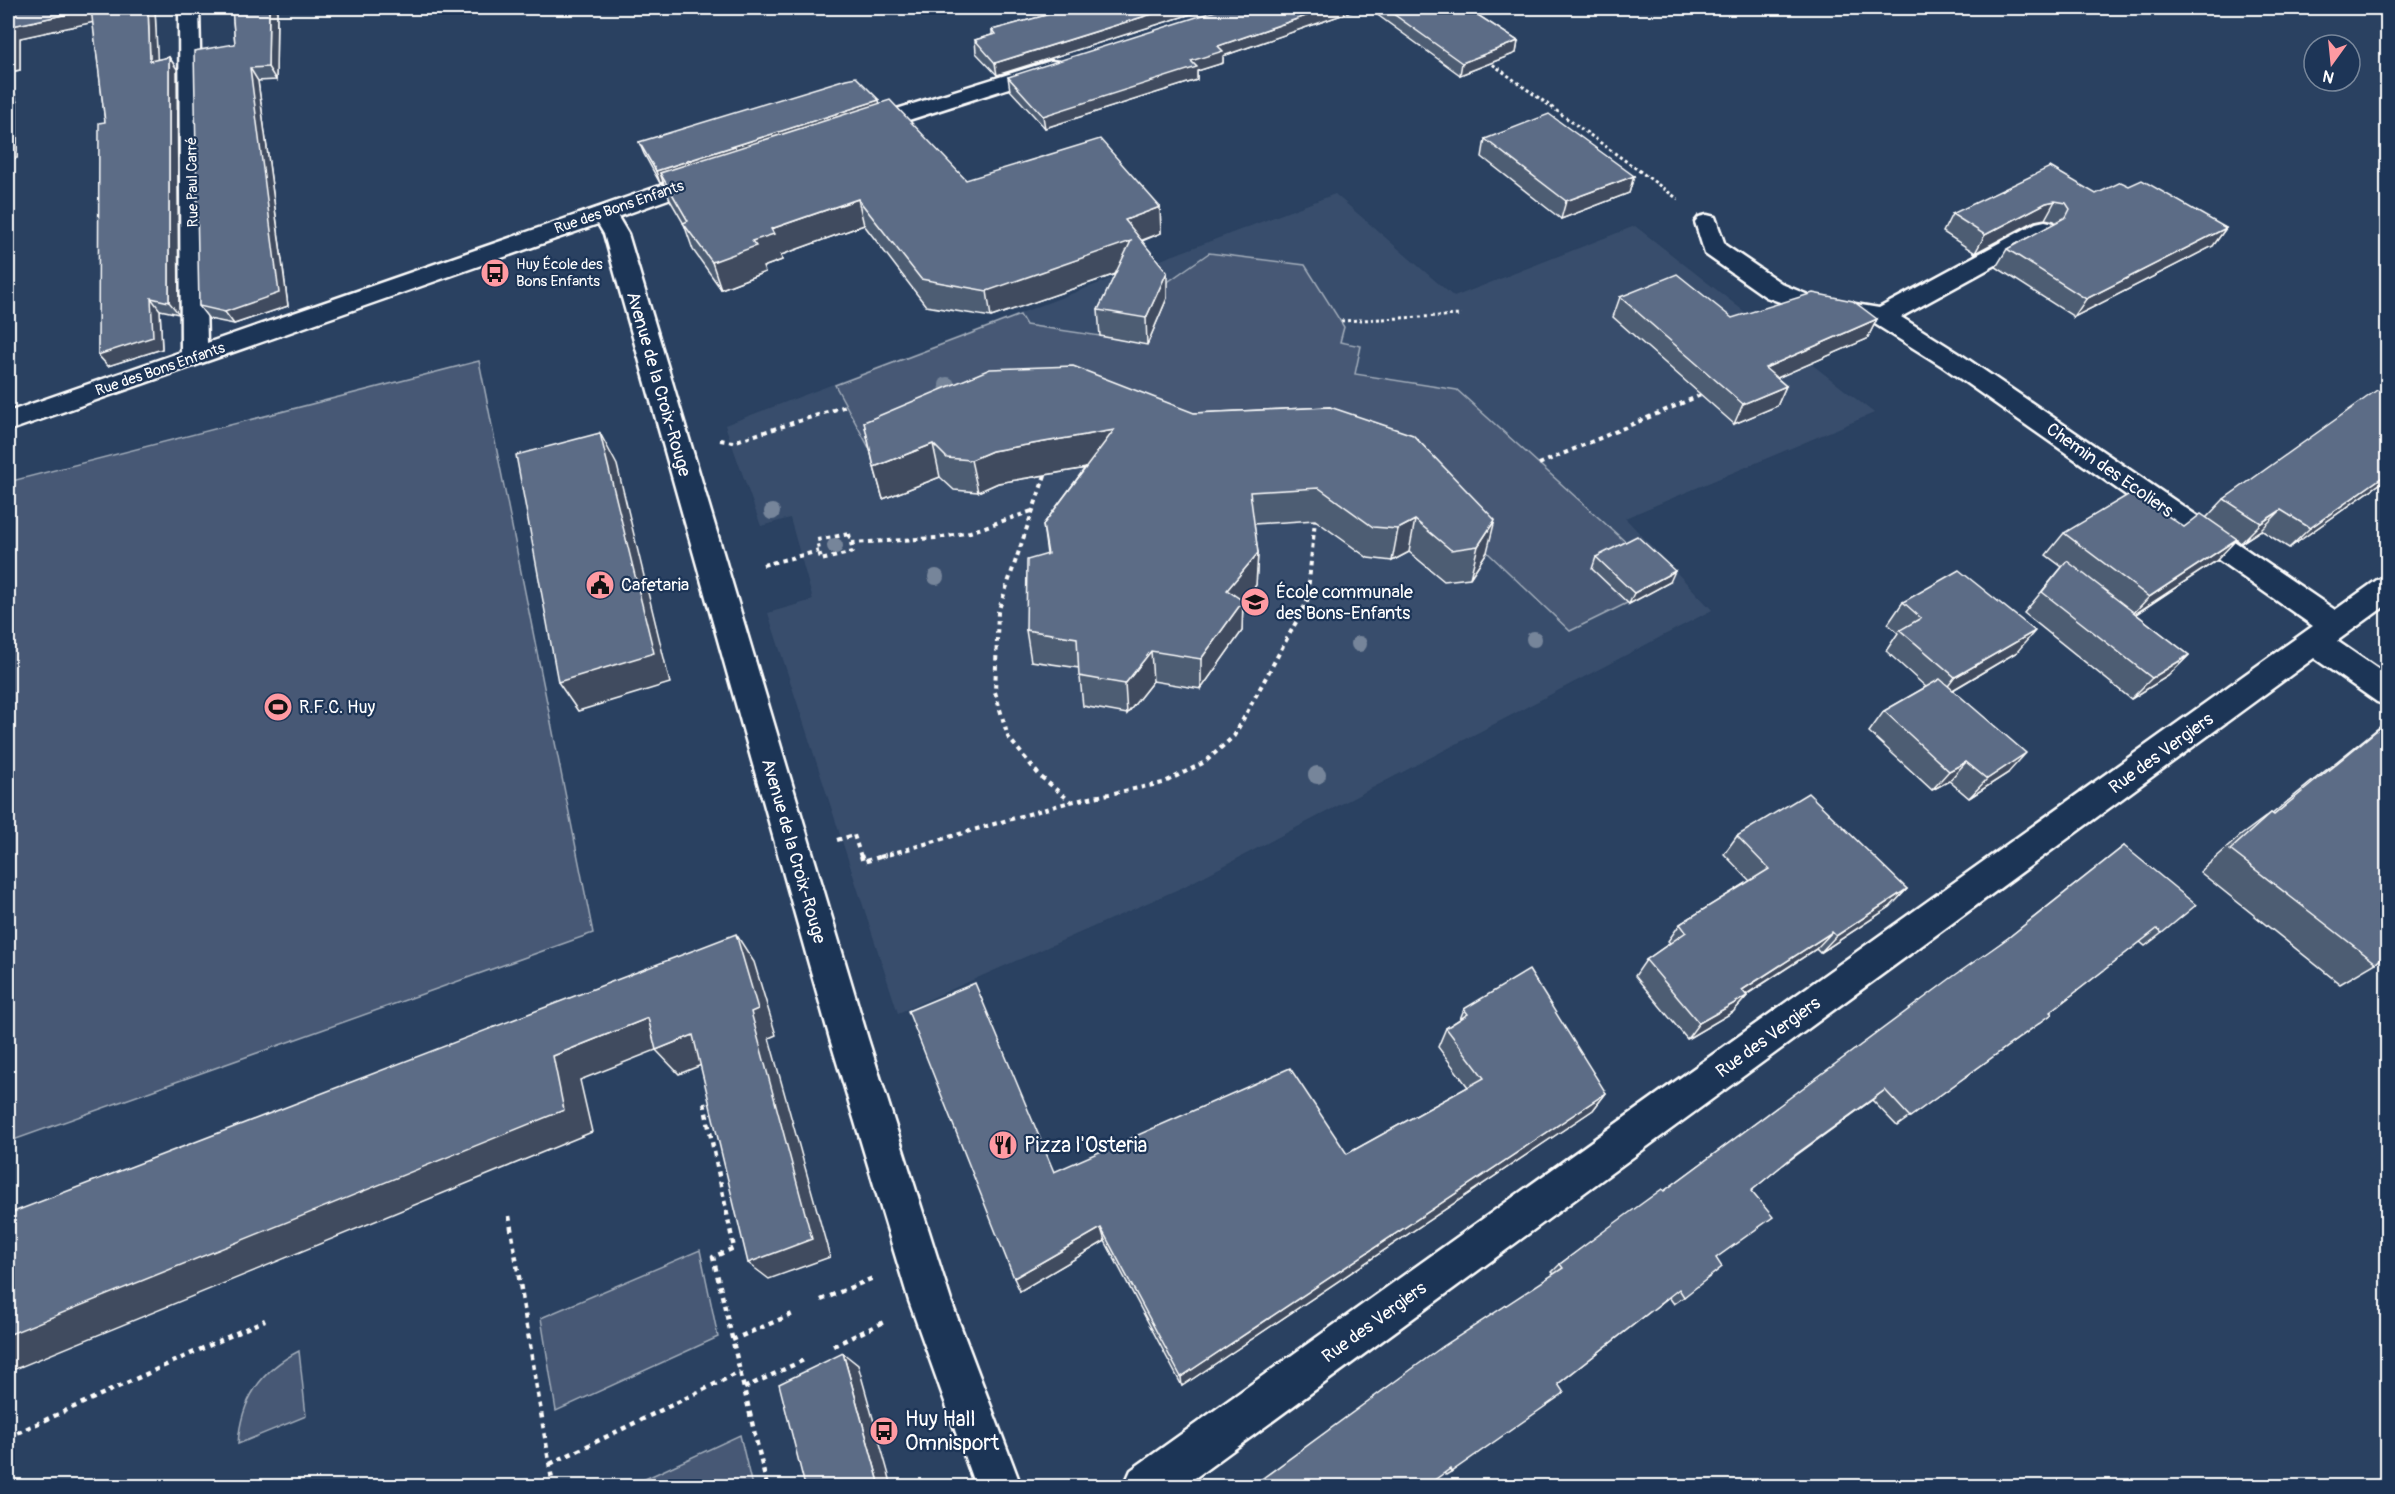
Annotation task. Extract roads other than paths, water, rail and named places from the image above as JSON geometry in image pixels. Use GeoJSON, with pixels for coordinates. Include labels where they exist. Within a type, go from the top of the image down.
{"type":"FeatureCollection","features":[{"type":"Feature","properties":{"kind":"street","name":"Rue Paul Carré"},"geometry":{"type":"LineString","coordinates":[[189,8],[194,357]]}},
{"type":"Feature","properties":{"kind":"street"},"geometry":{"type":"LineString","coordinates":[[836,136],[1075,59]]}},
{"type":"Feature","properties":{"kind":"street","name":"Rue des Bons Enfants"},"geometry":{"type":"LineString","coordinates":[[8,422],[603,212],[734,169]]}},
{"type":"Feature","properties":{"kind":"street","name":"Avenue de la Croix-Rouge"},"geometry":{"type":"LineString","coordinates":[[603,212],[616,234],[794,856],[930,1301],[998,1486]]}},
{"type":"Feature","properties":{"kind":"street","name":"Chemin des Ecoliers"},"geometry":{"type":"LineString","coordinates":[[1707,222],[1714,249],[1775,291],[1808,304],[1882,317],[1952,360],[2325,634],[2388,693]]}},
{"type":"Feature","properties":{"kind":"street"},"geometry":{"type":"LineString","coordinates":[[1882,317],[2046,228]]}},
{"type":"Feature","properties":{"kind":"street","name":"Rue des Vergiers"},"geometry":{"type":"LineString","coordinates":[[1147,1486],[2388,588]]}},
{"type":"Feature","properties":{"kind":"place","name":"Huy École des Bons Enfants"},"geometry":{"type":"Point","coordinates":[495,273]}},
{"type":"Feature","properties":{"kind":"place","name":"Cafetaria"},"geometry":{"type":"Point","coordinates":[600,585]}},
{"type":"Feature","properties":{"kind":"place","name":"École communale des Bons-Enfants"},"geometry":{"type":"Point","coordinates":[1255,602]}},
{"type":"Feature","properties":{"kind":"place","name":"R.F.C. Huy"},"geometry":{"type":"Point","coordinates":[278,707]}},
{"type":"Feature","properties":{"kind":"place","name":"Pizza l'Osteria"},"geometry":{"type":"Point","coordinates":[1003,1145]}},
{"type":"Feature","properties":{"kind":"place","name":"Huy Hall Omnisport"},"geometry":{"type":"Point","coordinates":[884,1431]}}]}
